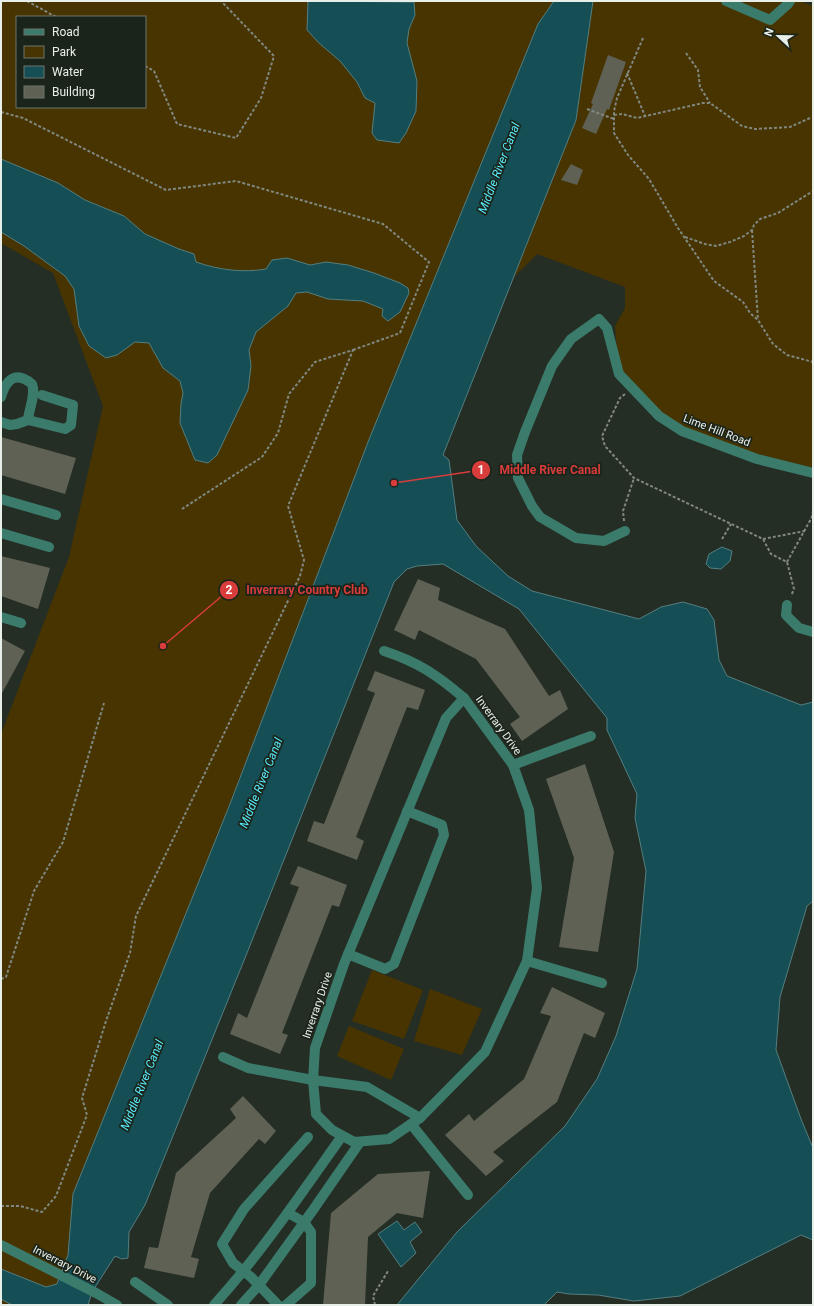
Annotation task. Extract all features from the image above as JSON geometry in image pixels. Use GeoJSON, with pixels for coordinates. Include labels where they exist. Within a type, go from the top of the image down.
{"type":"FeatureCollection","features":[{"type":"Feature","properties":{"kind":"street"},"geometry":{"type":"LineString","coordinates":[[726,1],[770,20],[790,1]]}},
{"type":"Feature","properties":{"kind":"street","name":"Lime Hill Road"},"geometry":{"type":"LineString","coordinates":[[625,531],[604,541],[576,538],[540,517],[532,506],[518,478],[517,455],[552,366],[570,339],[599,319],[607,328],[619,374],[659,416],[682,431],[757,459],[813,473]]}},
{"type":"Feature","properties":{"kind":"street"},"geometry":{"type":"LineString","coordinates":[[1,397],[4,386],[9,380],[20,377],[32,384],[33,394],[28,420]]}},
{"type":"Feature","properties":{"kind":"street"},"geometry":{"type":"LineString","coordinates":[[1,422],[17,424],[28,420],[64,429],[70,425],[73,405],[42,395]]}},
{"type":"Feature","properties":{"kind":"street"},"geometry":{"type":"LineString","coordinates":[[1,499],[56,515]]}},
{"type":"Feature","properties":{"kind":"street"},"geometry":{"type":"LineString","coordinates":[[1,533],[49,547]]}},
{"type":"Feature","properties":{"kind":"street"},"geometry":{"type":"LineString","coordinates":[[787,605],[786,615],[798,628],[813,632]]}},
{"type":"Feature","properties":{"kind":"street"},"geometry":{"type":"LineString","coordinates":[[1,617],[21,623]]}},
{"type":"Feature","properties":{"kind":"street"},"geometry":{"type":"LineString","coordinates":[[384,651],[406,658],[427,669],[464,698]]}},
{"type":"Feature","properties":{"kind":"street","name":"Inverrary Drive"},"geometry":{"type":"LineString","coordinates":[[464,698],[514,765],[529,810],[537,888],[528,961],[485,1052],[416,1121],[389,1139],[354,1142],[332,1130],[316,1114],[313,1080],[315,1048],[348,954],[446,718],[464,698]]}},
{"type":"Feature","properties":{"kind":"street"},"geometry":{"type":"LineString","coordinates":[[514,765],[591,736]]}},
{"type":"Feature","properties":{"kind":"street"},"geometry":{"type":"LineString","coordinates":[[348,954],[385,969],[394,964],[444,835],[442,825],[407,811]]}},
{"type":"Feature","properties":{"kind":"street"},"geometry":{"type":"LineString","coordinates":[[528,961],[602,983]]}},
{"type":"Feature","properties":{"kind":"street"},"geometry":{"type":"LineString","coordinates":[[223,1057],[248,1068],[313,1080],[367,1087],[416,1121],[468,1195]]}},
{"type":"Feature","properties":{"kind":"street"},"geometry":{"type":"LineString","coordinates":[[214,1305],[247,1274],[342,1136]]}},
{"type":"Feature","properties":{"kind":"street"},"geometry":{"type":"LineString","coordinates":[[278,1305],[247,1274],[233,1263],[222,1244],[244,1209],[308,1137]]}},
{"type":"Feature","properties":{"kind":"street"},"geometry":{"type":"LineString","coordinates":[[241,1305],[258,1285],[304,1222],[360,1142]]}},
{"type":"Feature","properties":{"kind":"street"},"geometry":{"type":"LineString","coordinates":[[286,1305],[311,1283],[311,1232],[304,1222],[288,1213]]}},
{"type":"Feature","properties":{"kind":"street","name":"Inverrary Drive"},"geometry":{"type":"LineString","coordinates":[[1,1245],[117,1305]]}},
{"type":"Feature","properties":{"kind":"street"},"geometry":{"type":"LineString","coordinates":[[135,1282],[168,1305]]}},
{"type":"Feature","properties":{"kind":"path"},"geometry":{"type":"LineString","coordinates":[[27,1],[54,16]]}},
{"type":"Feature","properties":{"kind":"path"},"geometry":{"type":"LineString","coordinates":[[146,67],[154,71],[177,124],[236,138],[261,98],[274,56],[221,1]]}},
{"type":"Feature","properties":{"kind":"path"},"geometry":{"type":"LineString","coordinates":[[642,38],[617,98],[614,115],[614,133],[628,155],[649,179],[714,281],[726,288],[743,302],[758,320],[773,344],[787,355],[812,361]]}},
{"type":"Feature","properties":{"kind":"path"},"geometry":{"type":"LineString","coordinates":[[686,52],[698,70],[700,87],[710,103],[742,126],[755,129],[790,127],[810,118]]}},
{"type":"Feature","properties":{"kind":"path"},"geometry":{"type":"LineString","coordinates":[[627,73],[645,116]]}},
{"type":"Feature","properties":{"kind":"path"},"geometry":{"type":"LineString","coordinates":[[614,115],[622,114],[637,118],[704,103],[710,103]]}},
{"type":"Feature","properties":{"kind":"path"},"geometry":{"type":"LineString","coordinates":[[587,109],[614,119]]}},
{"type":"Feature","properties":{"kind":"path"},"geometry":{"type":"LineString","coordinates":[[1,112],[23,118],[166,190],[236,181],[383,224],[429,262],[400,333],[315,362],[289,394],[278,433],[262,457],[182,509]]}},
{"type":"Feature","properties":{"kind":"path"},"geometry":{"type":"LineString","coordinates":[[758,320],[752,230],[754,225],[760,218],[778,213],[813,191]]}},
{"type":"Feature","properties":{"kind":"path"},"geometry":{"type":"LineString","coordinates":[[684,236],[705,244],[716,246],[744,236],[752,230]]}},
{"type":"Feature","properties":{"kind":"path"},"geometry":{"type":"LineString","coordinates":[[1,1206],[20,1206],[42,1212],[56,1196],[87,1115],[82,1098],[106,1021],[130,953],[136,916],[300,576],[304,560],[288,506],[353,350]]}},
{"type":"Feature","properties":{"kind":"path"},"geometry":{"type":"LineString","coordinates":[[633,388],[620,398],[602,436],[605,446],[634,478],[763,539],[805,531]]}},
{"type":"Feature","properties":{"kind":"path"},"geometry":{"type":"LineString","coordinates":[[625,531],[623,511],[634,478]]}},
{"type":"Feature","properties":{"kind":"path"},"geometry":{"type":"LineString","coordinates":[[787,605],[794,589],[788,562],[812,517],[813,512]]}},
{"type":"Feature","properties":{"kind":"path"},"geometry":{"type":"LineString","coordinates":[[722,539],[731,524]]}},
{"type":"Feature","properties":{"kind":"path"},"geometry":{"type":"LineString","coordinates":[[763,539],[771,554],[788,562]]}},
{"type":"Feature","properties":{"kind":"path"},"geometry":{"type":"LineString","coordinates":[[1,979],[6,978],[34,890],[64,842],[104,703]]}},
{"type":"Feature","properties":{"kind":"path"},"geometry":{"type":"LineString","coordinates":[[375,1305],[373,1296],[388,1271]]}},
{"type":"Feature","properties":{"kind":"green space"},"geometry":{"type":"Polygon","coordinates":[[[1,1],[554,1],[538,24],[368,442],[230,804],[73,1194],[68,1255],[57,1284],[38,1305],[1,1305],[1,734],[69,557],[103,406],[53,273],[1,243],[1,1]]]}},
{"type":"Feature","properties":{"kind":"green space"},"geometry":{"type":"Polygon","coordinates":[[[593,1],[799,1],[813,6],[813,473],[682,431],[619,374],[615,326],[625,308],[625,287],[537,254],[512,279],[576,120],[593,1]]]}},
{"type":"Feature","properties":{"kind":"green space"},"geometry":{"type":"Polygon","coordinates":[[[372,970],[423,990],[404,1039],[352,1021],[372,970]]]}},
{"type":"Feature","properties":{"kind":"green space"},"geometry":{"type":"Polygon","coordinates":[[[430,989],[482,1009],[462,1055],[414,1041],[430,989]]]}},
{"type":"Feature","properties":{"kind":"green space"},"geometry":{"type":"Polygon","coordinates":[[[349,1026],[404,1049],[391,1080],[337,1056],[349,1026]]]}},
{"type":"Feature","properties":{"kind":"water"},"geometry":{"type":"Polygon","coordinates":[[[308,1],[414,2],[415,15],[409,29],[407,43],[417,81],[416,111],[406,133],[399,143],[377,140],[372,133],[375,103],[365,98],[357,82],[340,61],[319,43],[307,30],[308,1]]]}},
{"type":"Feature","properties":{"kind":"water"},"geometry":{"type":"Polygon","coordinates":[[[554,1],[593,1],[576,120],[443,455],[449,460],[457,520],[476,546],[508,576],[532,591],[639,619],[661,607],[683,602],[707,609],[714,620],[719,660],[727,676],[801,705],[813,702],[813,901],[807,906],[780,997],[776,1050],[813,1148],[813,1240],[801,1235],[680,1296],[634,1301],[598,1295],[557,1292],[544,1305],[397,1305],[457,1232],[565,1126],[597,1079],[616,1036],[637,969],[646,871],[635,818],[637,794],[607,730],[607,718],[519,609],[443,564],[417,566],[407,569],[394,582],[145,1205],[129,1232],[128,1258],[122,1259],[115,1256],[92,1292],[88,1305],[12,1305],[1,1299],[1,1269],[46,1287],[57,1284],[68,1255],[73,1194],[230,804],[368,442],[538,24],[554,1]]]}},
{"type":"Feature","properties":{"kind":"water"},"geometry":{"type":"Polygon","coordinates":[[[1,159],[58,183],[85,200],[124,216],[145,234],[194,254],[196,262],[222,269],[240,271],[266,269],[272,260],[287,258],[310,265],[326,262],[348,265],[400,283],[408,288],[409,293],[400,312],[388,321],[382,316],[383,309],[363,301],[328,299],[307,292],[296,293],[288,306],[256,332],[249,350],[251,366],[248,390],[217,455],[208,463],[195,460],[180,423],[183,393],[180,381],[163,368],[149,343],[135,342],[117,355],[106,358],[89,346],[79,326],[74,289],[65,276],[24,246],[1,232],[1,159]]]}},
{"type":"Feature","properties":{"kind":"water"},"geometry":{"type":"Polygon","coordinates":[[[722,547],[732,551],[730,561],[721,569],[710,568],[706,564],[709,554],[722,547]]]}},
{"type":"Feature","properties":{"kind":"water"},"geometry":{"type":"Polygon","coordinates":[[[397,1221],[404,1230],[415,1222],[422,1232],[410,1242],[416,1253],[401,1267],[378,1234],[397,1221]]]}},
{"type":"Feature","properties":{"kind":"building"},"geometry":{"type":"Polygon","coordinates":[[[608,55],[626,62],[609,110],[607,109],[596,134],[582,128],[593,104],[591,103],[608,55]]]}},
{"type":"Feature","properties":{"kind":"building"},"geometry":{"type":"Polygon","coordinates":[[[571,164],[583,170],[577,185],[561,180],[571,164]]]}},
{"type":"Feature","properties":{"kind":"building"},"geometry":{"type":"Polygon","coordinates":[[[1,437],[76,458],[65,494],[1,475],[1,437]]]}},
{"type":"Feature","properties":{"kind":"building"},"geometry":{"type":"Polygon","coordinates":[[[1,556],[50,568],[38,609],[1,596],[1,556]]]}},
{"type":"Feature","properties":{"kind":"building"},"geometry":{"type":"Polygon","coordinates":[[[418,579],[440,588],[438,600],[505,629],[549,696],[560,690],[568,709],[522,741],[510,724],[520,717],[476,659],[419,630],[415,640],[394,630],[418,579]]]}},
{"type":"Feature","properties":{"kind":"building"},"geometry":{"type":"Polygon","coordinates":[[[1,638],[25,651],[1,695],[1,638]]]}},
{"type":"Feature","properties":{"kind":"building"},"geometry":{"type":"Polygon","coordinates":[[[375,671],[425,690],[418,710],[407,707],[356,837],[364,841],[357,860],[307,841],[314,821],[324,824],[375,693],[367,690],[375,671]]]}},
{"type":"Feature","properties":{"kind":"building"},"geometry":{"type":"Polygon","coordinates":[[[585,764],[614,852],[598,952],[559,947],[574,858],[546,779],[585,764]]]}},
{"type":"Feature","properties":{"kind":"building"},"geometry":{"type":"Polygon","coordinates":[[[298,866],[347,885],[339,907],[332,905],[282,1033],[288,1035],[280,1054],[230,1034],[238,1013],[247,1018],[299,887],[290,884],[298,866]]]}},
{"type":"Feature","properties":{"kind":"building"},"geometry":{"type":"Polygon","coordinates":[[[552,987],[605,1013],[595,1038],[584,1033],[557,1102],[493,1152],[504,1161],[486,1176],[445,1135],[469,1114],[474,1121],[524,1079],[551,1016],[540,1013],[552,987]]]}},
{"type":"Feature","properties":{"kind":"building"},"geometry":{"type":"Polygon","coordinates":[[[243,1096],[276,1131],[265,1144],[259,1139],[210,1193],[191,1257],[199,1259],[194,1278],[144,1268],[149,1247],[158,1248],[176,1173],[236,1118],[230,1109],[243,1096]]]}},
{"type":"Feature","properties":{"kind":"building"},"geometry":{"type":"Polygon","coordinates":[[[430,1171],[423,1218],[397,1213],[368,1237],[365,1305],[323,1305],[331,1213],[378,1174],[430,1171]]]}},
{"type":"Feature","properties":{"kind":"place","name":"Middle River Canal"},"geometry":{"type":"Point","coordinates":[394,483]}},
{"type":"Feature","properties":{"kind":"place","name":"Inverrary Country Club"},"geometry":{"type":"Point","coordinates":[163,646]}}]}
